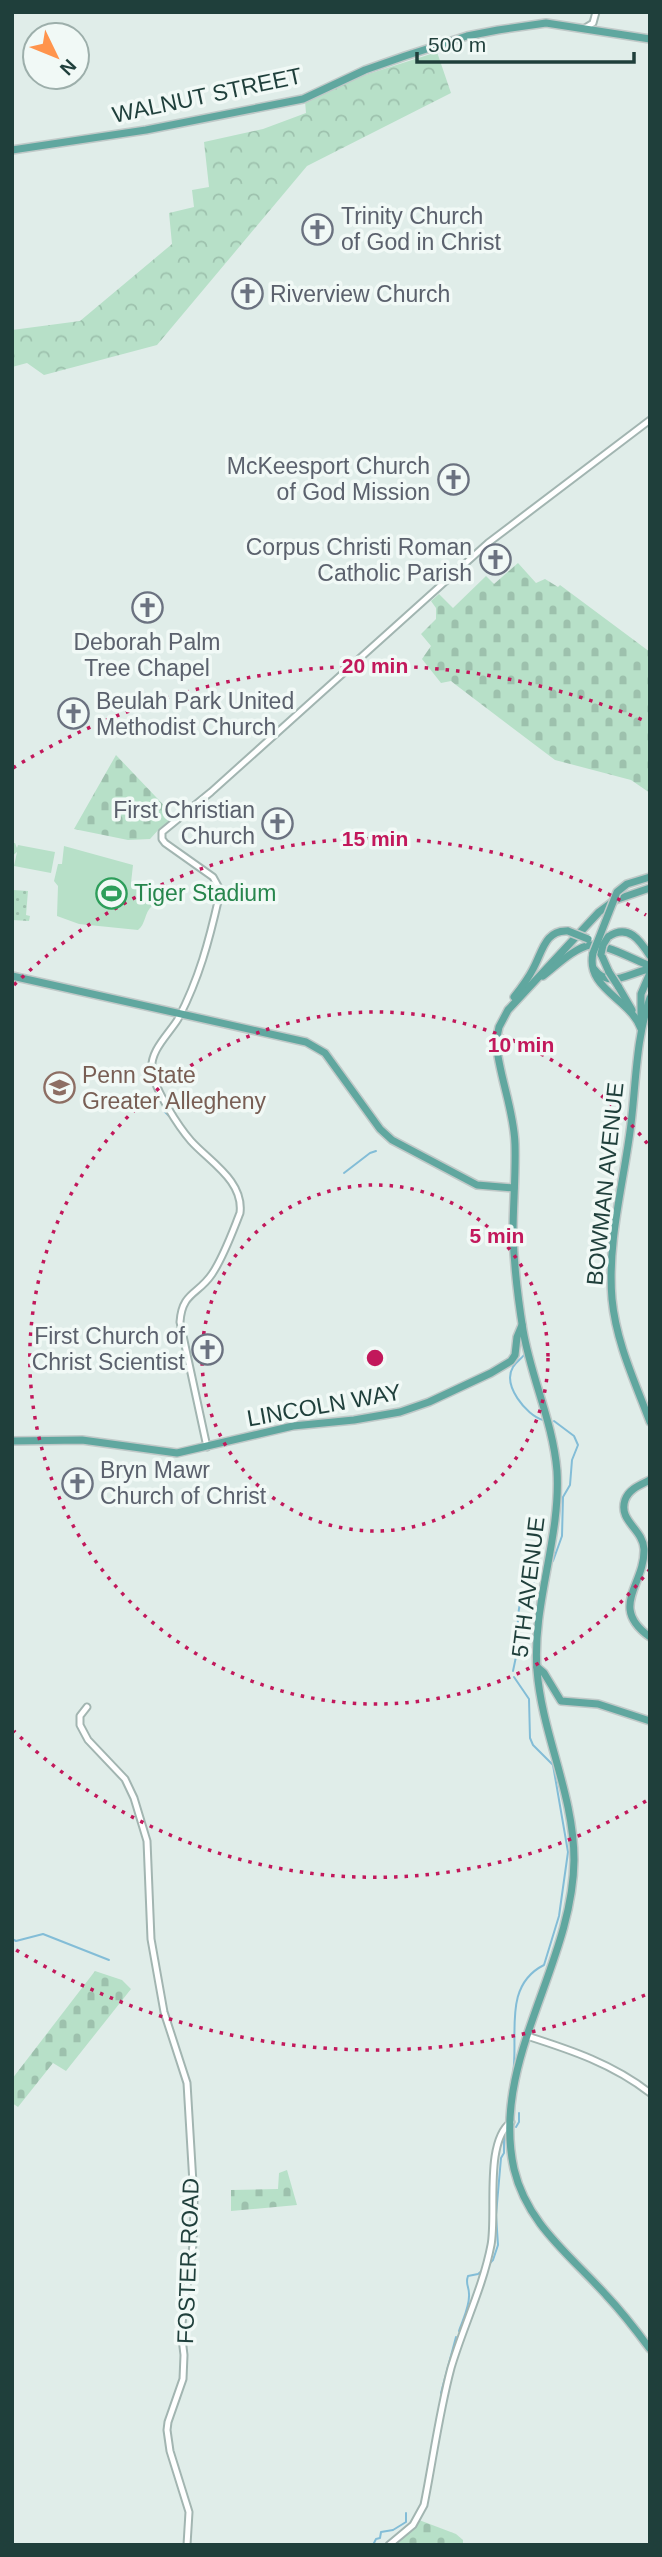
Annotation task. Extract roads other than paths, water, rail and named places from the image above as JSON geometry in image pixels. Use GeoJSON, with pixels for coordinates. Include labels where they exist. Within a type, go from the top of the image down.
{"type":"FeatureCollection","features":[{"type":"Feature","properties":{"kind":"main road","name":"WALNUT STREET"},"geometry":{"type":"LineString","coordinates":[[12,150],[146,130],[303,99],[365,70],[467,36],[537,23],[650,39]]}},
{"type":"Feature","properties":{"kind":"main road"},"geometry":{"type":"LineString","coordinates":[[635,1015],[595,977],[591,962],[617,892],[627,884],[650,877]]}},
{"type":"Feature","properties":{"kind":"main road"},"geometry":{"type":"LineString","coordinates":[[499,1027],[508,1010],[526,989],[599,912],[617,900],[650,888]]}},
{"type":"Feature","properties":{"kind":"main road"},"geometry":{"type":"LineString","coordinates":[[499,1027],[506,1008],[529,977],[547,939],[557,932],[568,931],[588,939],[649,969]]}},
{"type":"Feature","properties":{"kind":"main road"},"geometry":{"type":"LineString","coordinates":[[642,1029],[601,954],[608,937],[617,932],[632,933],[650,956]]}},
{"type":"Feature","properties":{"kind":"main road"},"geometry":{"type":"LineString","coordinates":[[526,989],[591,945],[600,946],[649,969]]}},
{"type":"Feature","properties":{"kind":"main road"},"geometry":{"type":"LineString","coordinates":[[591,962],[599,975],[611,980],[649,969]]}},
{"type":"Feature","properties":{"kind":"main road"},"geometry":{"type":"LineString","coordinates":[[642,1029],[640,1004],[649,969]]}},
{"type":"Feature","properties":{"kind":"main road"},"geometry":{"type":"LineString","coordinates":[[12,976],[299,1040],[320,1049],[386,1135],[484,1188],[514,1188]]}},
{"type":"Feature","properties":{"kind":"main road"},"geometry":{"type":"LineString","coordinates":[[642,1029],[650,998]]}},
{"type":"Feature","properties":{"kind":"main road","name":"5TH AVENUE"},"geometry":{"type":"LineString","coordinates":[[499,1027],[496,1042],[498,1057],[515,1140],[513,1238],[522,1325],[527,1352],[551,1434],[557,1482],[556,1517],[538,1630],[537,1667],[542,1704],[569,1809],[574,1859],[569,1906],[517,2075],[511,2122],[511,2151],[515,2175],[534,2217],[553,2242],[609,2297],[650,2349]]}},
{"type":"Feature","properties":{"kind":"main road","name":"BOWMAN AVENUE"},"geometry":{"type":"LineString","coordinates":[[642,1029],[615,1234],[612,1299],[620,1341],[650,1422]]}},
{"type":"Feature","properties":{"kind":"main road"},"geometry":{"type":"LineString","coordinates":[[496,1188],[508,1183],[514,1166]]}},
{"type":"Feature","properties":{"kind":"main road","name":"LINCOLN WAY"},"geometry":{"type":"LineString","coordinates":[[12,1441],[82,1440],[177,1454],[293,1426],[354,1420],[412,1409],[511,1361],[522,1325]]}},
{"type":"Feature","properties":{"kind":"main road"},"geometry":{"type":"LineString","coordinates":[[650,1480],[629,1493],[624,1503],[624,1513],[642,1536],[644,1555],[629,1602],[634,1622],[650,1637]]}},
{"type":"Feature","properties":{"kind":"main road"},"geometry":{"type":"LineString","coordinates":[[537,1667],[544,1673],[561,1701],[598,1704],[650,1721]]}},
{"type":"Feature","properties":{"kind":"street"},"geometry":{"type":"LineString","coordinates":[[585,29],[597,15]]}},
{"type":"Feature","properties":{"kind":"street"},"geometry":{"type":"LineString","coordinates":[[597,15],[601,31]]}},
{"type":"Feature","properties":{"kind":"street"},"geometry":{"type":"LineString","coordinates":[[207,1447],[180,1322],[181,1309],[191,1292],[211,1276],[240,1213],[241,1205],[233,1184],[186,1134],[154,1077],[152,1063],[180,1014],[202,966],[219,888],[213,877],[165,843],[161,835],[164,829],[207,795],[488,543],[649,421]]}},
{"type":"Feature","properties":{"kind":"street","name":"FOSTER ROAD"},"geometry":{"type":"LineString","coordinates":[[87,1707],[79,1716],[84,1735],[125,1779],[147,1841],[151,1939],[164,2012],[187,2083],[194,2200],[193,2245],[181,2330],[184,2379],[167,2421],[167,2430],[168,2444],[189,2512],[187,2545]]}},
{"type":"Feature","properties":{"kind":"street"},"geometry":{"type":"LineString","coordinates":[[527,2036],[588,2056],[624,2074],[650,2093]]}},
{"type":"Feature","properties":{"kind":"street"},"geometry":{"type":"LineString","coordinates":[[389,2545],[413,2525],[424,2505],[450,2370],[485,2267],[492,2235],[492,2203],[499,2137],[511,2122]]}},
{"type":"Feature","properties":{"kind":"waterway"},"geometry":{"type":"LineString","coordinates":[[164,1111],[169,1116]]}},
{"type":"Feature","properties":{"kind":"waterway"},"geometry":{"type":"LineString","coordinates":[[344,1173],[376,1151]]}},
{"type":"Feature","properties":{"kind":"waterway"},"geometry":{"type":"LineString","coordinates":[[524,1355],[510,1374],[513,1390],[523,1406],[543,1420]]}},
{"type":"Feature","properties":{"kind":"waterway"},"geometry":{"type":"LineString","coordinates":[[553,1561],[562,1536],[563,1497],[570,1485],[572,1460],[578,1445],[574,1436],[554,1421]]}},
{"type":"Feature","properties":{"kind":"waterway"},"geometry":{"type":"LineString","coordinates":[[517,1642],[518,1612],[522,1597],[542,1575]]}},
{"type":"Feature","properties":{"kind":"waterway"},"geometry":{"type":"LineString","coordinates":[[513,1671],[517,1652]]}},
{"type":"Feature","properties":{"kind":"waterway"},"geometry":{"type":"LineString","coordinates":[[513,2074],[517,1999],[531,1974],[544,1965],[559,1916],[568,1852],[553,1765],[533,1745],[530,1738],[529,1699],[514,1677]]}},
{"type":"Feature","properties":{"kind":"waterway"},"geometry":{"type":"LineString","coordinates":[[12,1939],[16,1941],[43,1934],[109,1960]]}},
{"type":"Feature","properties":{"kind":"waterway"},"geometry":{"type":"LineString","coordinates":[[516,2127],[519,2113]]}},
{"type":"Feature","properties":{"kind":"waterway"},"geometry":{"type":"LineString","coordinates":[[488,2265],[493,2260],[498,2245],[496,2215],[501,2158],[506,2135]]}},
{"type":"Feature","properties":{"kind":"waterway"},"geometry":{"type":"LineString","coordinates":[[459,2331],[468,2303],[468,2276],[478,2274],[484,2269]]}},
{"type":"Feature","properties":{"kind":"waterway"},"geometry":{"type":"LineString","coordinates":[[441,2393],[456,2337]]}},
{"type":"Feature","properties":{"kind":"waterway"},"geometry":{"type":"LineString","coordinates":[[373,2545],[376,2539],[380,2538],[381,2532],[393,2530],[406,2522],[406,2513]]}},
{"type":"Feature","properties":{"kind":"place","name":"Trinity Church of God in Christ"},"geometry":{"type":"Point","coordinates":[318,229]}},
{"type":"Feature","properties":{"kind":"place","name":"Riverview Church"},"geometry":{"type":"Point","coordinates":[247,294]}},
{"type":"Feature","properties":{"kind":"place","name":"McKeesport Church of God Mission"},"geometry":{"type":"Point","coordinates":[453,479]}},
{"type":"Feature","properties":{"kind":"place","name":"Corpus Christi Roman Catholic Parish"},"geometry":{"type":"Point","coordinates":[495,560]}},
{"type":"Feature","properties":{"kind":"place","name":"Deborah Palm Tree Chapel"},"geometry":{"type":"Point","coordinates":[147,608]}},
{"type":"Feature","properties":{"kind":"place","name":"Beulah Park United Methodist Church"},"geometry":{"type":"Point","coordinates":[73,714]}},
{"type":"Feature","properties":{"kind":"place","name":"First Christian Church"},"geometry":{"type":"Point","coordinates":[278,823]}},
{"type":"Feature","properties":{"kind":"place","name":"Tiger Stadium"},"geometry":{"type":"Point","coordinates":[111,893]}},
{"type":"Feature","properties":{"kind":"place","name":"Penn State Greater Allegheny"},"geometry":{"type":"Point","coordinates":[59,1088]}},
{"type":"Feature","properties":{"kind":"place","name":"First Church of Christ Scientist"},"geometry":{"type":"Point","coordinates":[208,1349]}},
{"type":"Feature","properties":{"kind":"place","name":"Bryn Mawr Church of Christ"},"geometry":{"type":"Point","coordinates":[77,1483]}}]}
